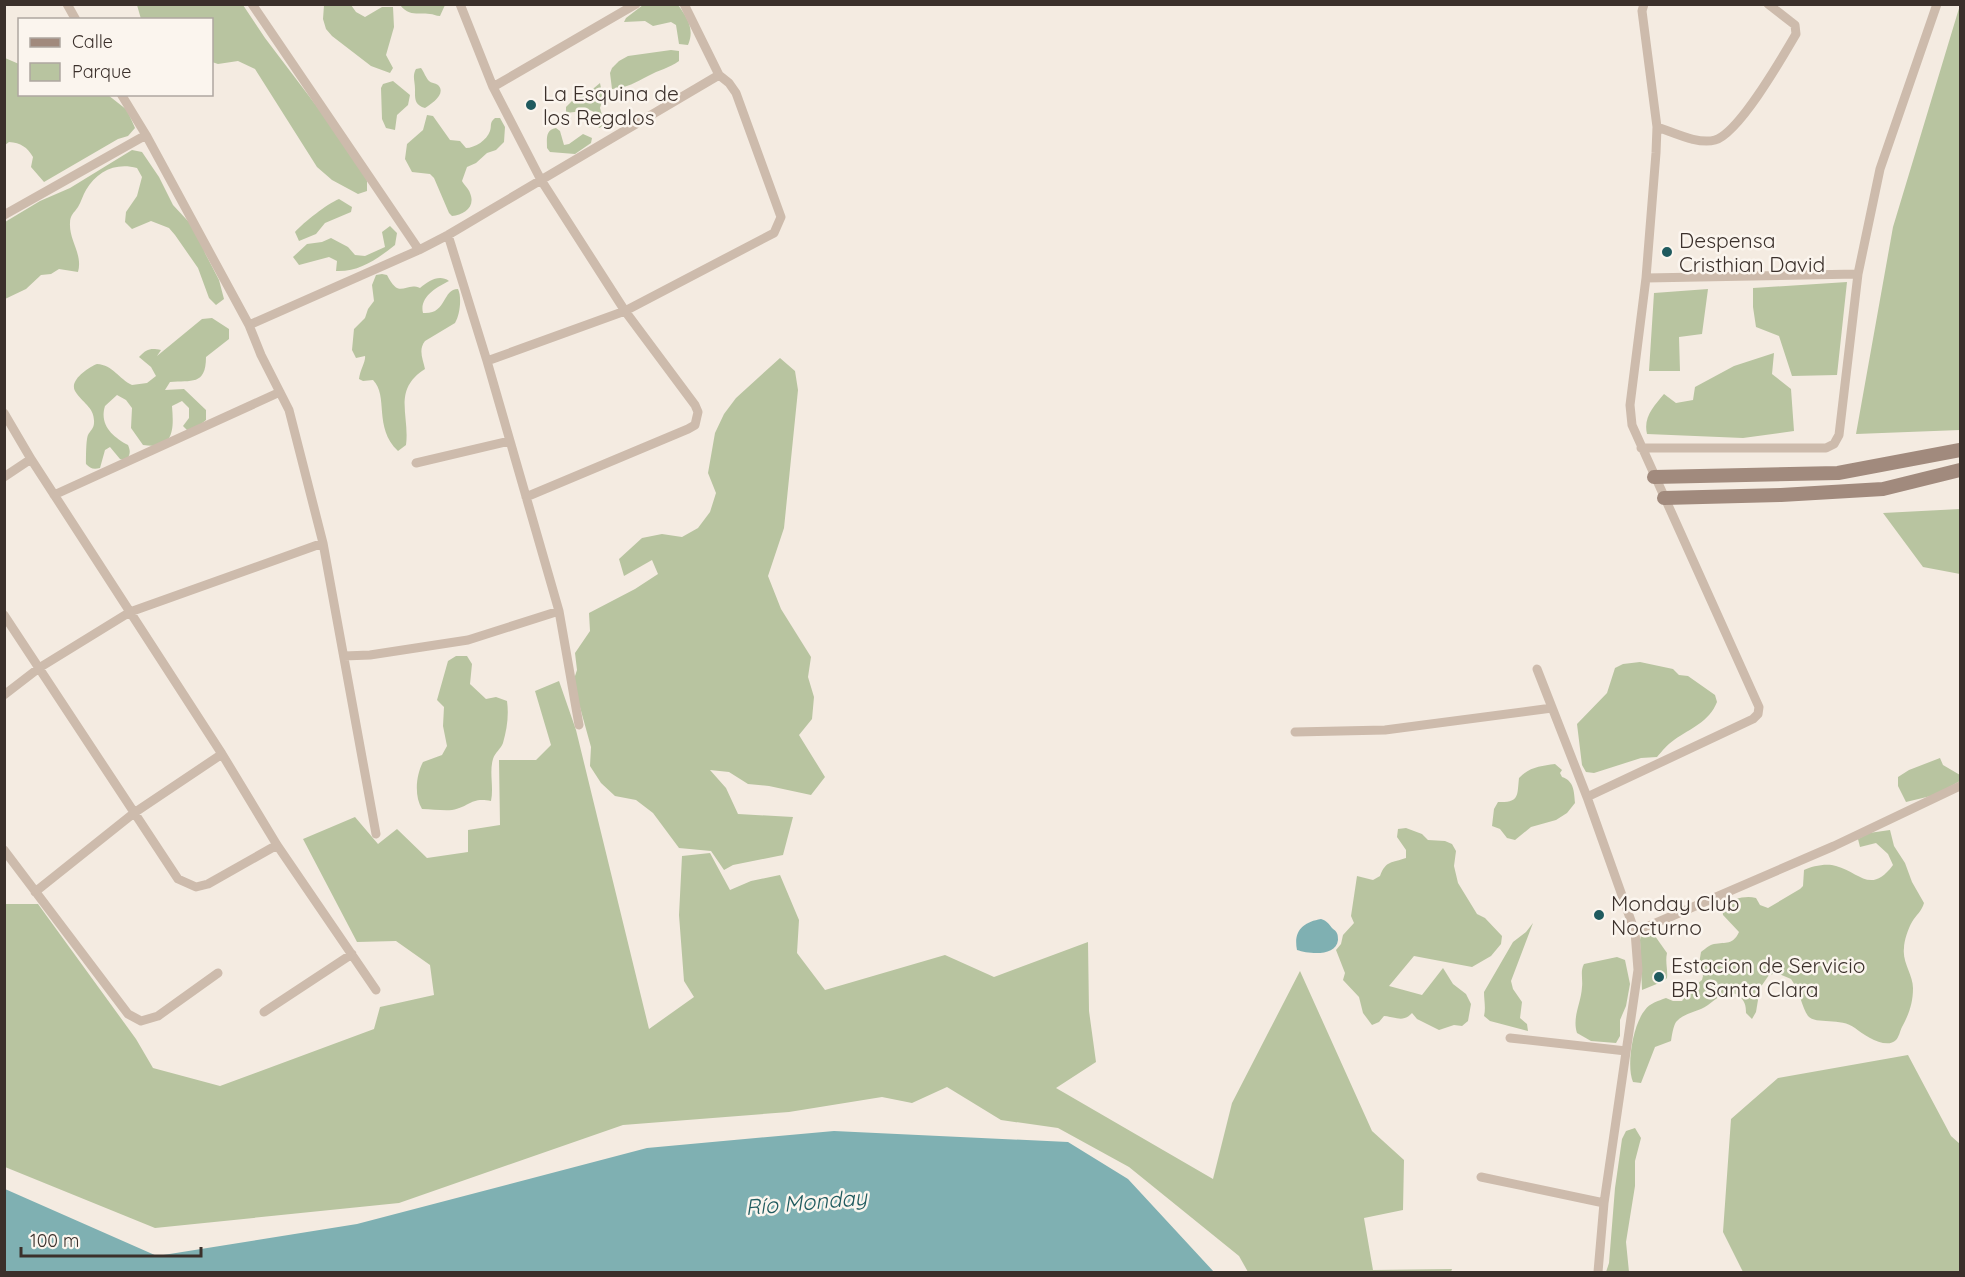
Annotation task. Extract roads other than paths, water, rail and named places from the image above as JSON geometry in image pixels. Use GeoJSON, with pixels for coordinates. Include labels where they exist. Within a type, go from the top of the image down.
{"type":"FeatureCollection","features":[{"type":"Feature","properties":{"kind":"main road"},"geometry":{"type":"LineString","coordinates":[[1654,477],[1838,473],[1960,450]]}},
{"type":"Feature","properties":{"kind":"main road"},"geometry":{"type":"LineString","coordinates":[[1664,498],[1781,495],[1883,489],[1960,470]]}},
{"type":"Feature","properties":{"kind":"street"},"geometry":{"type":"LineString","coordinates":[[67,4],[75,18]]}},
{"type":"Feature","properties":{"kind":"street"},"geometry":{"type":"LineString","coordinates":[[252,4],[419,250]]}},
{"type":"Feature","properties":{"kind":"street"},"geometry":{"type":"LineString","coordinates":[[460,4],[493,87],[541,180],[625,311],[698,412],[695,425],[526,497]]}},
{"type":"Feature","properties":{"kind":"street"},"geometry":{"type":"LineString","coordinates":[[493,87],[636,4]]}},
{"type":"Feature","properties":{"kind":"street"},"geometry":{"type":"LineString","coordinates":[[487,361],[625,311],[774,233],[781,217],[736,93],[719,75],[684,4]]}},
{"type":"Feature","properties":{"kind":"street"},"geometry":{"type":"LineString","coordinates":[[1587,797],[1753,719],[1758,714],[1759,707],[1632,426],[1630,405],[1646,278],[1656,127],[1642,11],[1644,4]]}},
{"type":"Feature","properties":{"kind":"street"},"geometry":{"type":"LineString","coordinates":[[1656,127],[1696,140],[1714,141],[1726,135],[1752,103],[1796,34],[1795,25],[1768,4]]}},
{"type":"Feature","properties":{"kind":"street"},"geometry":{"type":"LineString","coordinates":[[1641,448],[1826,448],[1834,444],[1839,435],[1858,274],[1880,170],[1937,4]]}},
{"type":"Feature","properties":{"kind":"street"},"geometry":{"type":"LineString","coordinates":[[249,325],[448,235],[719,75]]}},
{"type":"Feature","properties":{"kind":"street"},"geometry":{"type":"LineString","coordinates":[[122,96],[146,135],[249,325],[261,355],[289,410],[322,543],[376,834]]}},
{"type":"Feature","properties":{"kind":"street"},"geometry":{"type":"LineString","coordinates":[[4,215],[146,135]]}},
{"type":"Feature","properties":{"kind":"street"},"geometry":{"type":"LineString","coordinates":[[448,235],[559,611],[579,725]]}},
{"type":"Feature","properties":{"kind":"street"},"geometry":{"type":"LineString","coordinates":[[1646,278],[1858,274]]}},
{"type":"Feature","properties":{"kind":"street"},"geometry":{"type":"LineString","coordinates":[[54,495],[280,392]]}},
{"type":"Feature","properties":{"kind":"street"},"geometry":{"type":"LineString","coordinates":[[4,413],[54,495],[222,754],[277,845],[376,990]]}},
{"type":"Feature","properties":{"kind":"street"},"geometry":{"type":"LineString","coordinates":[[416,463],[510,441]]}},
{"type":"Feature","properties":{"kind":"street"},"geometry":{"type":"LineString","coordinates":[[4,477],[31,459]]}},
{"type":"Feature","properties":{"kind":"street"},"geometry":{"type":"LineString","coordinates":[[4,695],[39,668],[130,612],[322,543]]}},
{"type":"Feature","properties":{"kind":"street"},"geometry":{"type":"LineString","coordinates":[[344,656],[370,655],[468,640],[559,611]]}},
{"type":"Feature","properties":{"kind":"street"},"geometry":{"type":"LineString","coordinates":[[4,615],[178,879],[196,887],[208,884],[277,845]]}},
{"type":"Feature","properties":{"kind":"street"},"geometry":{"type":"LineString","coordinates":[[1537,669],[1587,797],[1635,932],[1638,970],[1604,1203],[1598,1272]]}},
{"type":"Feature","properties":{"kind":"street"},"geometry":{"type":"LineString","coordinates":[[1295,732],[1385,730],[1552,708]]}},
{"type":"Feature","properties":{"kind":"street"},"geometry":{"type":"LineString","coordinates":[[35,892],[134,813],[222,754]]}},
{"type":"Feature","properties":{"kind":"street"},"geometry":{"type":"LineString","coordinates":[[1635,932],[1834,846],[1960,786]]}},
{"type":"Feature","properties":{"kind":"street"},"geometry":{"type":"LineString","coordinates":[[4,850],[128,1014],[141,1021],[158,1016],[218,973]]}},
{"type":"Feature","properties":{"kind":"street"},"geometry":{"type":"LineString","coordinates":[[264,1012],[351,954]]}},
{"type":"Feature","properties":{"kind":"street"},"geometry":{"type":"LineString","coordinates":[[1510,1038],[1626,1051]]}},
{"type":"Feature","properties":{"kind":"street"},"geometry":{"type":"LineString","coordinates":[[1481,1177],[1604,1203]]}},
{"type":"Feature","properties":{"kind":"water"},"geometry":{"type":"Polygon","coordinates":[[[1321,919],[1337,933],[1336,945],[1327,952],[1321,953],[1297,950],[1297,937],[1301,928],[1321,919]]]}},
{"type":"Feature","properties":{"kind":"water","name":"Río Monday"},"geometry":{"type":"Polygon","coordinates":[[[834,1131],[1068,1142],[1128,1179],[1214,1272],[5,1272],[5,1189],[157,1256],[357,1224],[647,1148],[834,1131]]]}},
{"type":"Feature","properties":{"kind":"place","name":"La Esquina de los Regalos"},"geometry":{"type":"Point","coordinates":[531,105]}},
{"type":"Feature","properties":{"kind":"place","name":"Despensa Cristhian David"},"geometry":{"type":"Point","coordinates":[1667,252]}},
{"type":"Feature","properties":{"kind":"place","name":"Monday Club Nocturno"},"geometry":{"type":"Point","coordinates":[1599,915]}},
{"type":"Feature","properties":{"kind":"place","name":"Estacion de Servicio BR Santa Clara"},"geometry":{"type":"Point","coordinates":[1659,977]}}]}
